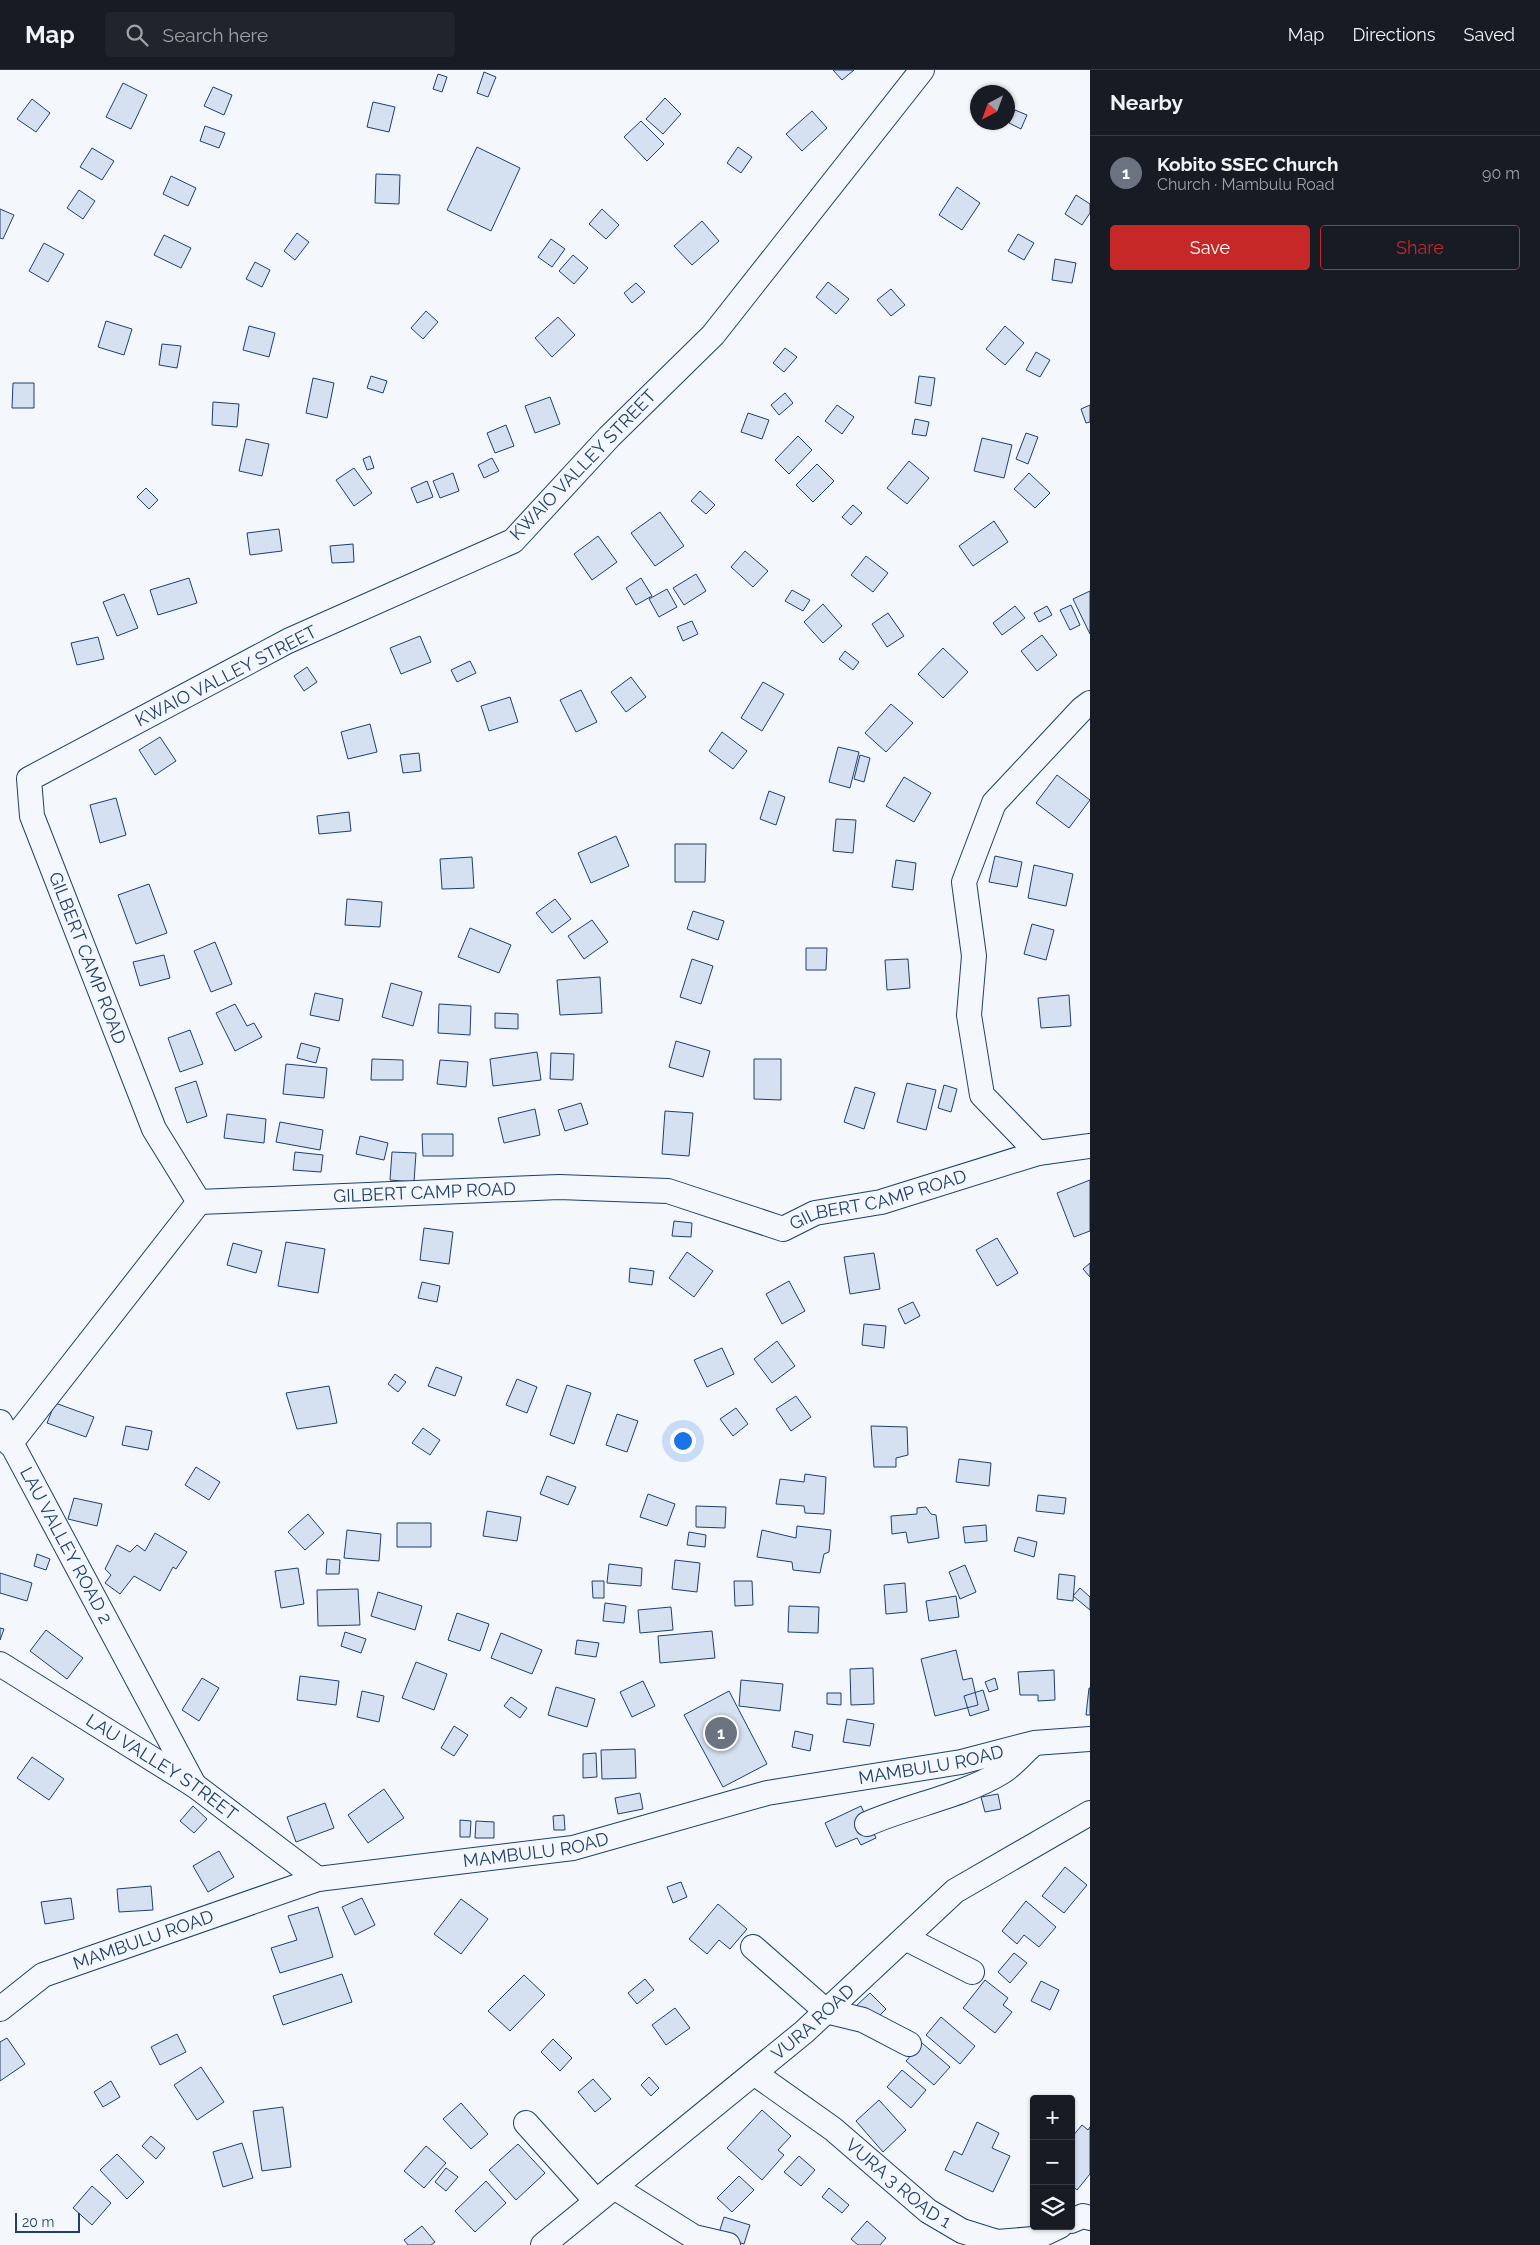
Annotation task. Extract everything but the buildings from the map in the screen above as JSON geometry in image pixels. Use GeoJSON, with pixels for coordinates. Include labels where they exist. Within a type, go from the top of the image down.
{"type":"FeatureCollection","features":[{"type":"Feature","properties":{"kind":"street","name":"KWAIO VALLEY STREET"},"geometry":{"type":"LineString","coordinates":[[29,779],[288,641],[512,541],[609,437],[713,335],[922,70]]}},
{"type":"Feature","properties":{"kind":"street"},"geometry":{"type":"LineString","coordinates":[[1038,1153],[982,1095],[969,1015],[974,956],[964,882],[994,803],[1082,709],[1090,703]]}},
{"type":"Feature","properties":{"kind":"street","name":"GILBERT CAMP ROAD"},"geometry":{"type":"LineString","coordinates":[[29,779],[32,816],[154,1129],[199,1202],[559,1187],[668,1191],[782,1229],[816,1213],[881,1202],[1038,1153],[1090,1146]]}},
{"type":"Feature","properties":{"kind":"street"},"geometry":{"type":"LineString","coordinates":[[10,1444],[199,1202]]}},
{"type":"Feature","properties":{"kind":"street","name":"LAU VALLEY ROAD 2"},"geometry":{"type":"LineString","coordinates":[[0,1422],[10,1444],[194,1785]]}},
{"type":"Feature","properties":{"kind":"street","name":"LAU VALLEY STREET"},"geometry":{"type":"LineString","coordinates":[[0,1664],[194,1785],[318,1879]]}},
{"type":"Feature","properties":{"kind":"street","name":"MAMBULU ROAD"},"geometry":{"type":"LineString","coordinates":[[0,2009],[43,1975],[318,1879],[574,1848],[767,1793],[961,1762],[1034,1743],[1090,1739]]}},
{"type":"Feature","properties":{"kind":"street"},"geometry":{"type":"LineString","coordinates":[[867,1824],[894,1812],[950,1795],[1003,1772],[1034,1743]]}},
{"type":"Feature","properties":{"kind":"street","name":"VURA ROAD"},"geometry":{"type":"LineString","coordinates":[[543,2245],[754,2073],[826,2011],[955,1891],[1090,1813]]}},
{"type":"Feature","properties":{"kind":"street"},"geometry":{"type":"LineString","coordinates":[[905,1938],[972,1972]]}},
{"type":"Feature","properties":{"kind":"street"},"geometry":{"type":"LineString","coordinates":[[753,1947],[826,2011],[863,2020],[909,2044]]}},
{"type":"Feature","properties":{"kind":"street","name":"VURA 3 ROAD 1"},"geometry":{"type":"LineString","coordinates":[[754,2073],[833,2129],[928,2211],[962,2231],[997,2242],[1033,2238],[1051,2230]]}},
{"type":"Feature","properties":{"kind":"street"},"geometry":{"type":"LineString","coordinates":[[526,2123],[605,2194],[694,2237],[728,2245]]}},
{"type":"Feature","properties":{"kind":"street"},"geometry":{"type":"LineString","coordinates":[[1075,2219],[1083,2216],[1090,2218]]}},
{"type":"Feature","properties":{"kind":"place","name":"Kobito SSEC Church"},"geometry":{"type":"Point","coordinates":[721,1733]}}]}
